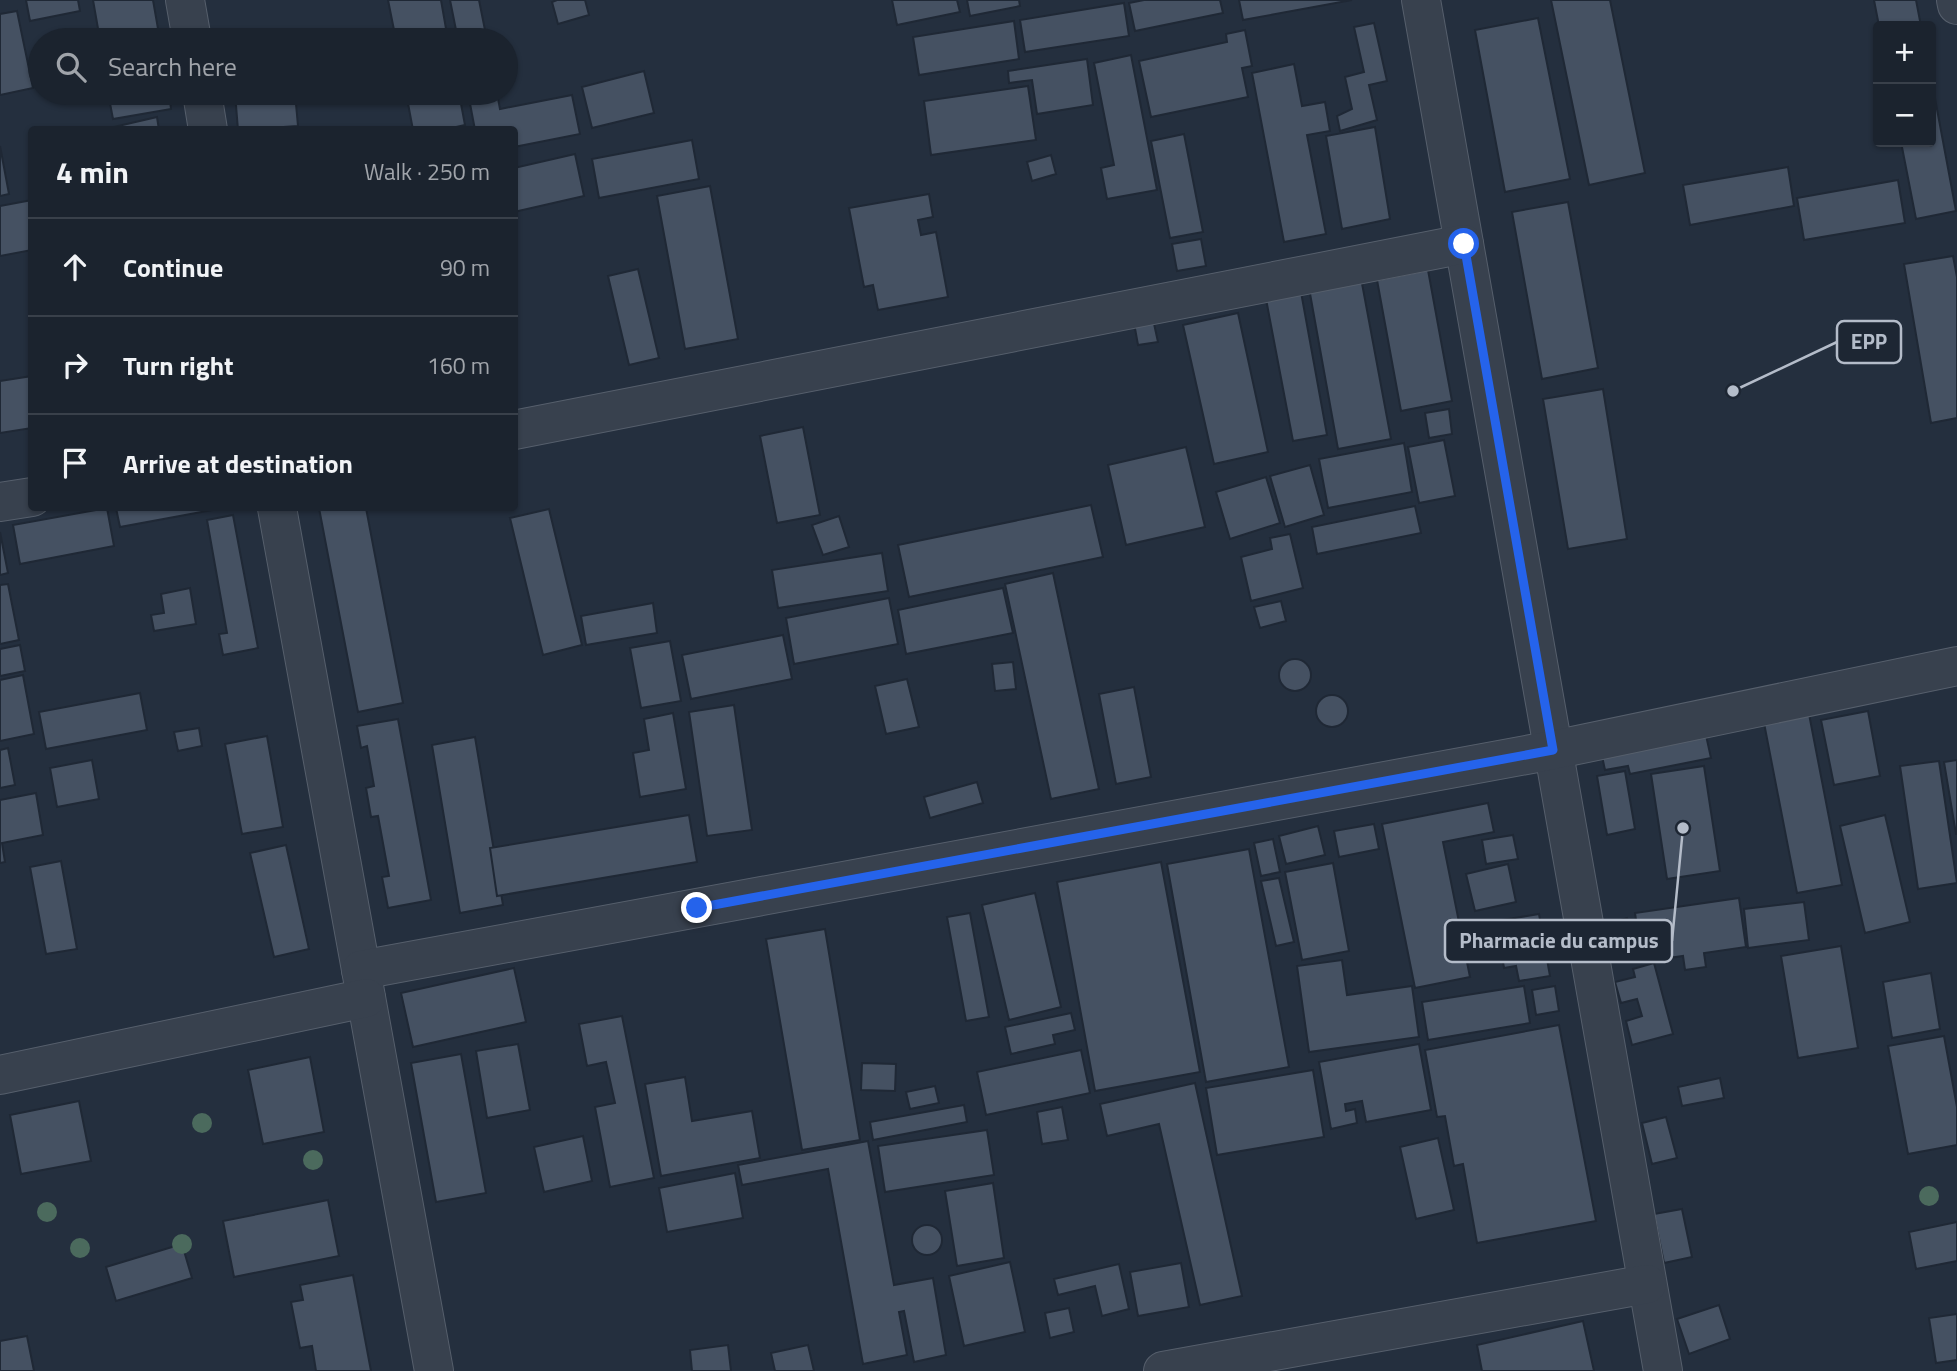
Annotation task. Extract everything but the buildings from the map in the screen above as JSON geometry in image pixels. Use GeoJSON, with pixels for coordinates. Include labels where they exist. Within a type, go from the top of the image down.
{"type":"FeatureCollection","features":[{"type":"Feature","properties":{"kind":"street"},"geometry":{"type":"LineString","coordinates":[[185,0],[190,28]]}},
{"type":"Feature","properties":{"kind":"street"},"geometry":{"type":"LineString","coordinates":[[1422,0],[1663,1371]]}},
{"type":"Feature","properties":{"kind":"street"},"geometry":{"type":"LineString","coordinates":[[204,105],[207,126]]}},
{"type":"Feature","properties":{"kind":"street"},"geometry":{"type":"LineString","coordinates":[[518,429],[1464,244]]}},
{"type":"Feature","properties":{"kind":"street"},"geometry":{"type":"LineString","coordinates":[[0,502],[28,498]]}},
{"type":"Feature","properties":{"kind":"street"},"geometry":{"type":"LineString","coordinates":[[278,511],[434,1371]]}},
{"type":"Feature","properties":{"kind":"street"},"geometry":{"type":"LineString","coordinates":[[0,1075],[364,984],[1553,750],[1957,666]]}},
{"type":"Feature","properties":{"kind":"street"},"geometry":{"type":"LineString","coordinates":[[1163,1371],[1647,1284]]}},
{"type":"Feature","properties":{"kind":"place","name":"EPP"},"geometry":{"type":"Point","coordinates":[1733,391]}},
{"type":"Feature","properties":{"kind":"place","name":"Pharmacie du campus"},"geometry":{"type":"Point","coordinates":[1683,828]}},
{"type":"Feature","properties":{"kind":"route"},"geometry":{"type":"LineString","coordinates":[[697,908],[1553,750],[1464,244]]}}]}
